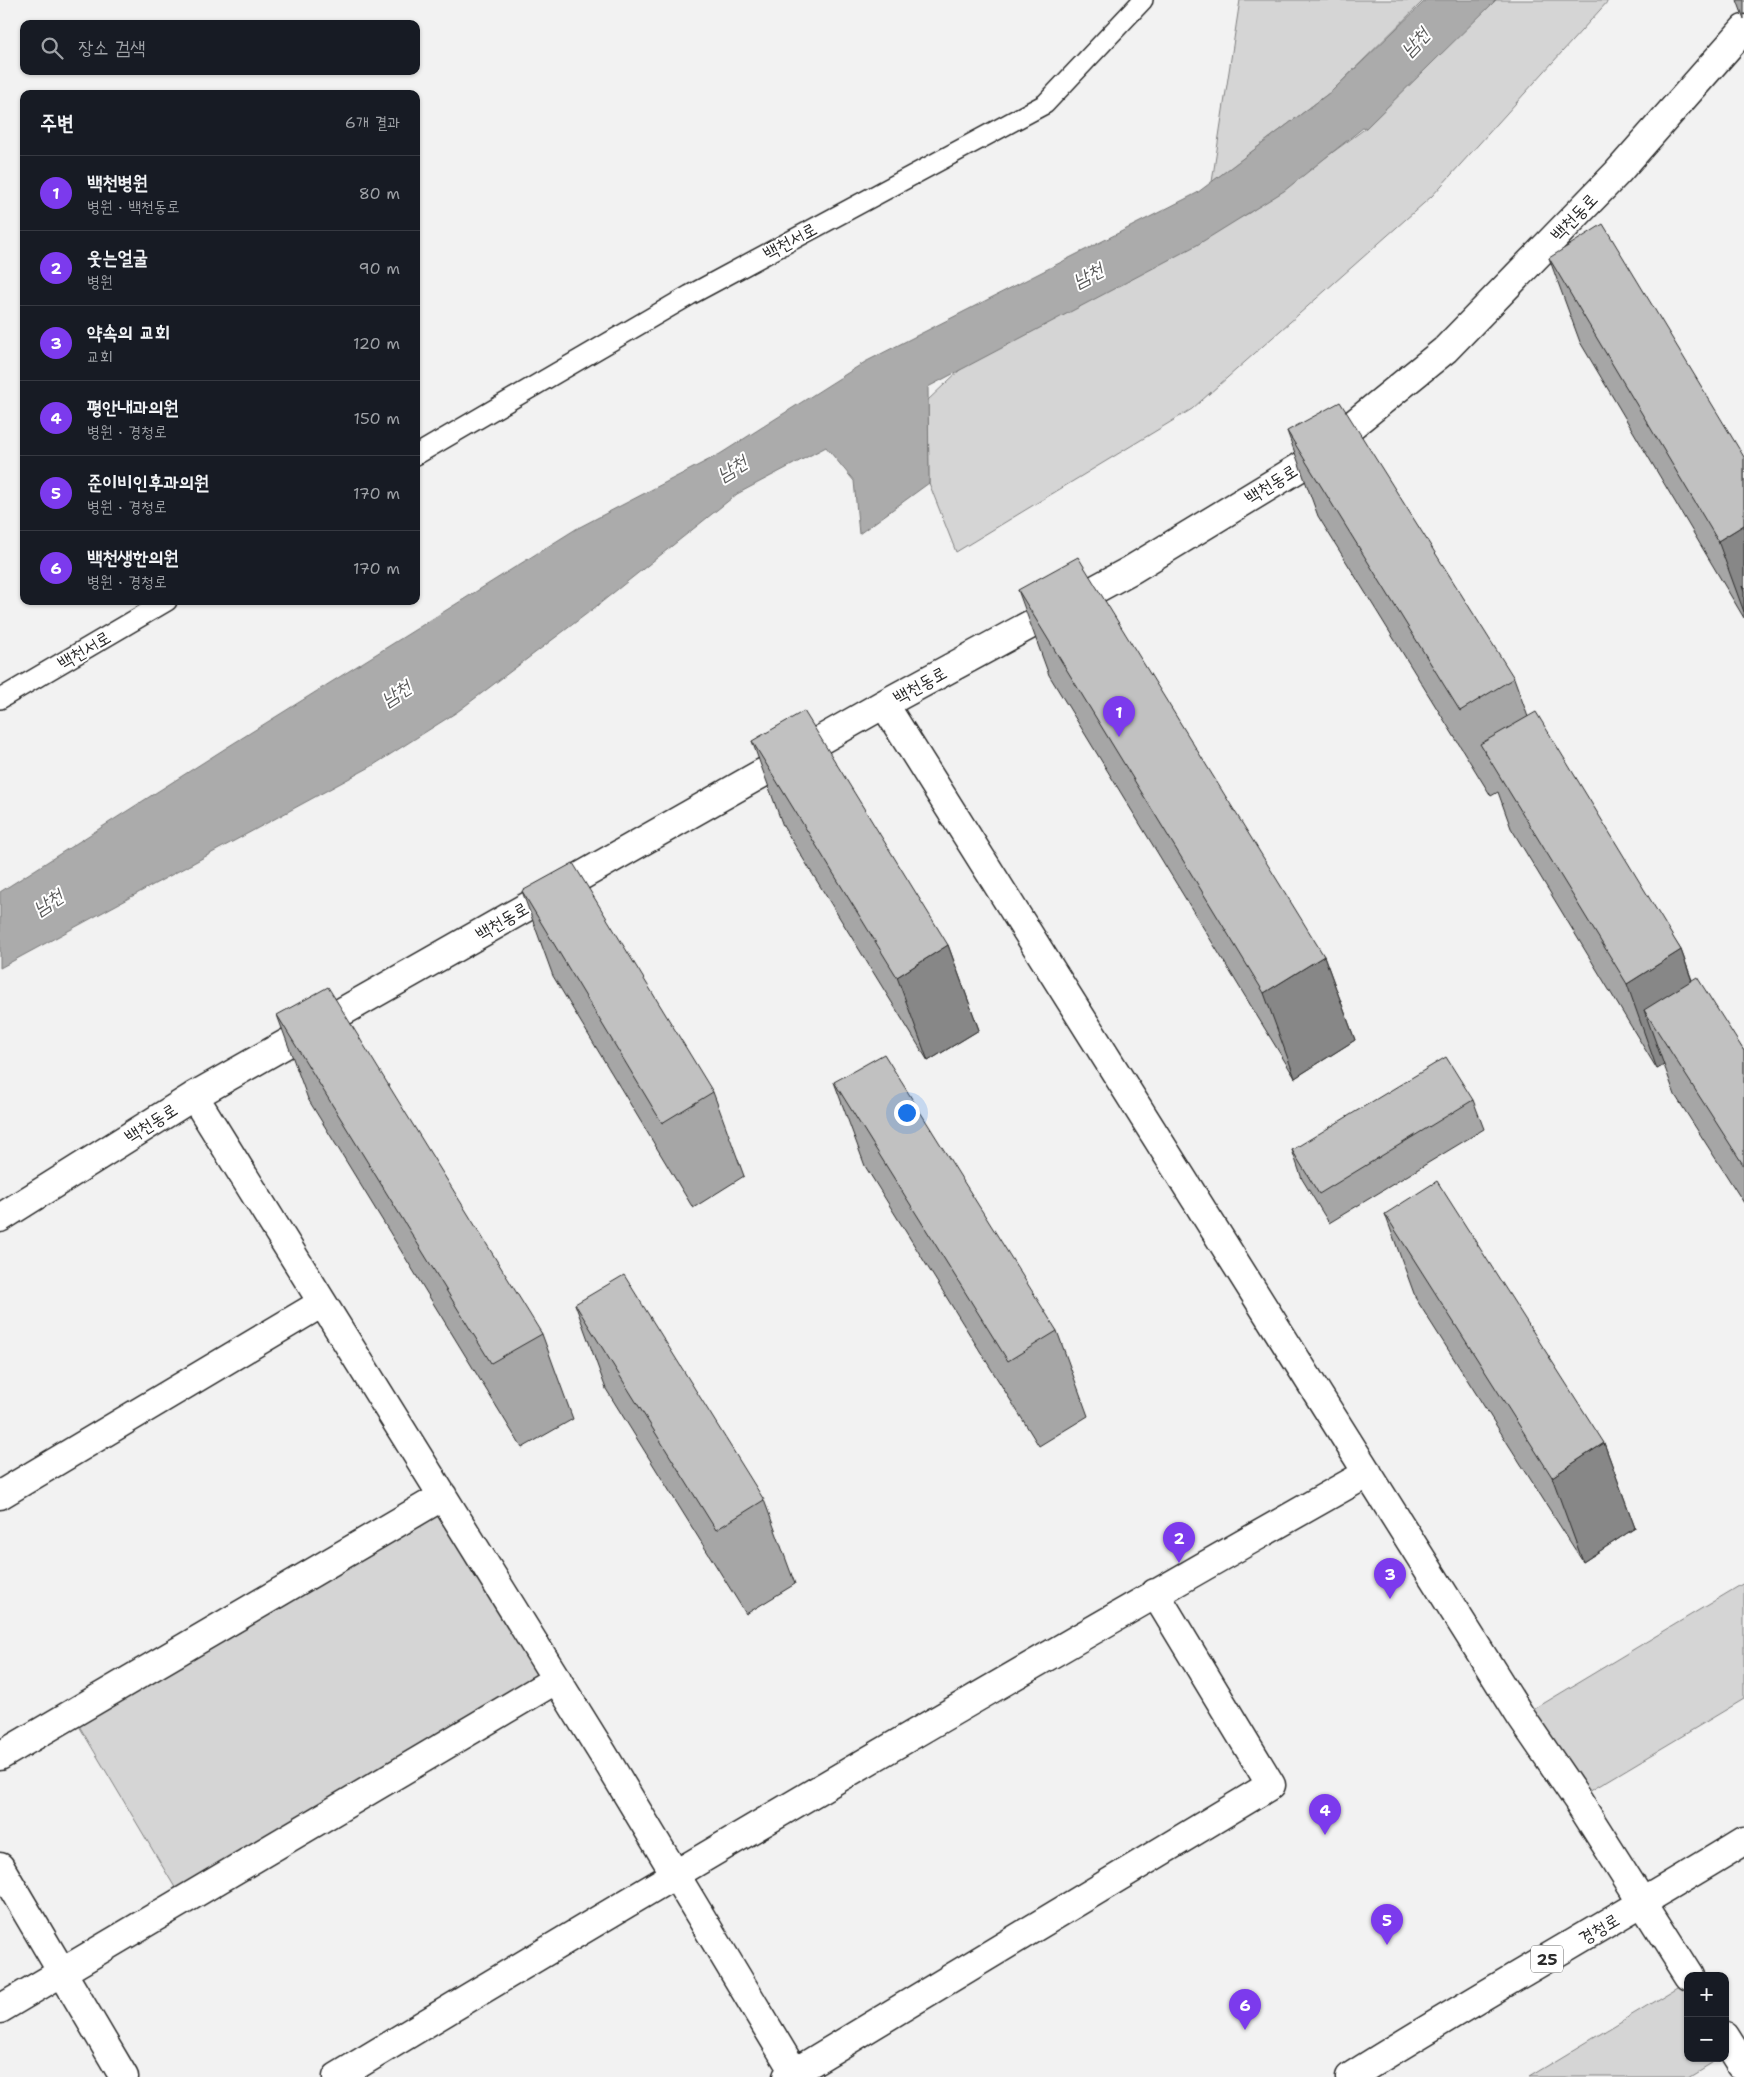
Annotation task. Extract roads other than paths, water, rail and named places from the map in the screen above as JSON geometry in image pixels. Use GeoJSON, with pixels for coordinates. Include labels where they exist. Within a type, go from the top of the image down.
{"type":"FeatureCollection","features":[{"type":"Feature","properties":{"kind":"street","name":"백천동로"},"geometry":{"type":"LineString","coordinates":[[0,1218],[194,1096],[884,704],[1131,570],[1302,466],[1445,350],[1617,173],[1744,29]]}},
{"type":"Feature","properties":{"kind":"street"},"geometry":{"type":"LineString","coordinates":[[884,704],[1521,1717],[1577,1799],[1686,1972]]}},
{"type":"Feature","properties":{"kind":"street"},"geometry":{"type":"LineString","coordinates":[[194,1096],[557,1679],[674,1874],[790,2075],[1271,1785],[1155,1593]]}},
{"type":"Feature","properties":{"kind":"street"},"geometry":{"type":"LineString","coordinates":[[0,1495],[322,1303]]}},
{"type":"Feature","properties":{"kind":"street"},"geometry":{"type":"LineString","coordinates":[[337,2077],[674,1874],[1155,1593],[1368,1473]]}},
{"type":"Feature","properties":{"kind":"street"},"geometry":{"type":"LineString","coordinates":[[0,1756],[443,1496]]}},
{"type":"Feature","properties":{"kind":"street"},"geometry":{"type":"LineString","coordinates":[[0,2009],[557,1679]]}},
{"type":"Feature","properties":{"kind":"street","name":"경청로"},"geometry":{"type":"LineString","coordinates":[[1350,2077],[1422,2032],[1642,1904],[1744,1841]]}},
{"type":"Feature","properties":{"kind":"street"},"geometry":{"type":"LineString","coordinates":[[0,1867],[124,2077]]}},
{"type":"Feature","properties":{"kind":"street"},"geometry":{"type":"LineString","coordinates":[[1729,2041],[1744,2065]]}},
{"type":"Feature","properties":{"kind":"lane","name":"백천서로"},"geometry":{"type":"LineString","coordinates":[[420,453],[690,295],[1045,104],[1142,0]]}},
{"type":"Feature","properties":{"kind":"lane","name":"백천서로"},"geometry":{"type":"LineString","coordinates":[[0,699],[160,605]]}},
{"type":"Feature","properties":{"kind":"water","name":"남천"},"geometry":{"type":"Polygon","coordinates":[[[1426,0],[1496,0],[1366,128],[1364,127],[1284,191],[1197,245],[928,387],[929,483],[859,534],[854,481],[826,447],[737,494],[593,609],[457,712],[372,766],[0,968],[0,892],[576,529],[720,454],[865,362],[1197,193],[1333,90],[1426,0]]]}},
{"type":"Feature","properties":{"kind":"place","name":"백천병원"},"geometry":{"type":"Point","coordinates":[1119,737]}},
{"type":"Feature","properties":{"kind":"place","name":"웃는얼굴"},"geometry":{"type":"Point","coordinates":[1179,1563]}},
{"type":"Feature","properties":{"kind":"place","name":"약속의 교회"},"geometry":{"type":"Point","coordinates":[1390,1599]}},
{"type":"Feature","properties":{"kind":"place","name":"평안내과의원"},"geometry":{"type":"Point","coordinates":[1325,1835]}},
{"type":"Feature","properties":{"kind":"place","name":"준이비인후과의원"},"geometry":{"type":"Point","coordinates":[1387,1945]}},
{"type":"Feature","properties":{"kind":"place","name":"백천생한의원"},"geometry":{"type":"Point","coordinates":[1245,2030]}}]}
